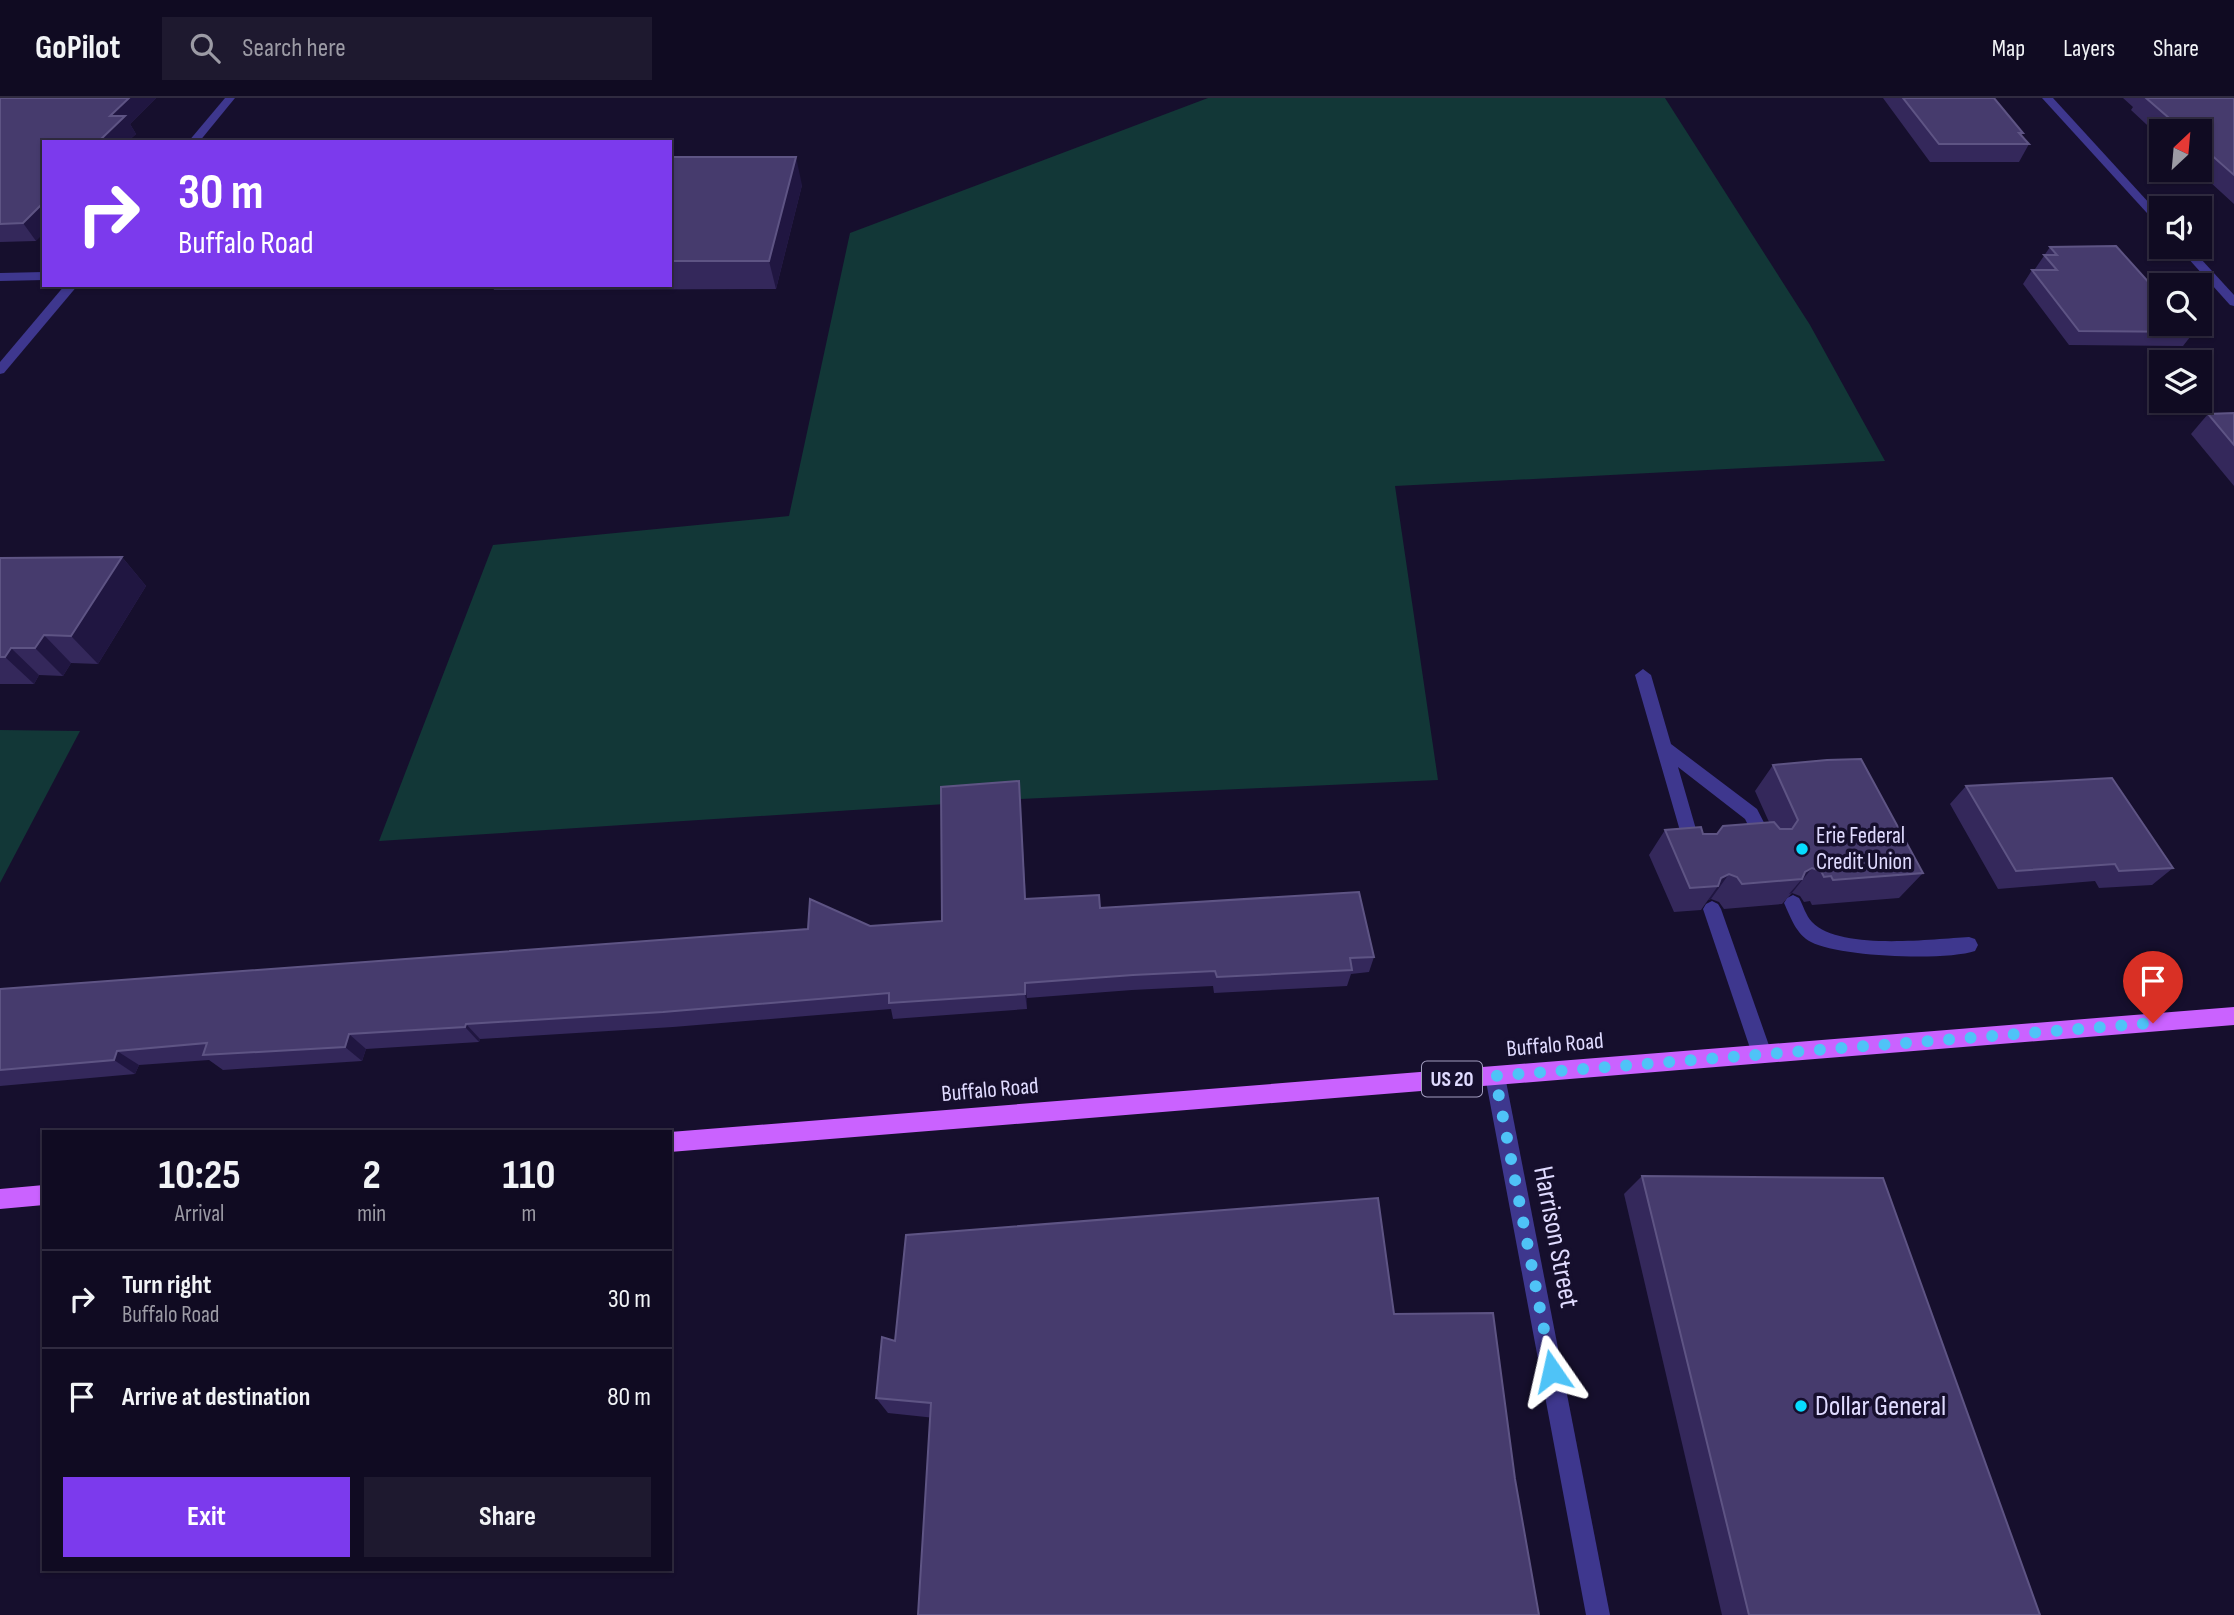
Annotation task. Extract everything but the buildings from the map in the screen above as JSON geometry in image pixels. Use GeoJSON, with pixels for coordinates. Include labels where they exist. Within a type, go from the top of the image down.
{"type":"FeatureCollection","features":[{"type":"Feature","properties":{"kind":"main road","name":"Buffalo Road"},"geometry":{"type":"LineString","coordinates":[[672,1142],[2234,1016]]}},
{"type":"Feature","properties":{"kind":"main road"},"geometry":{"type":"LineString","coordinates":[[0,1199],[42,1195]]}},
{"type":"Feature","properties":{"kind":"street"},"geometry":{"type":"LineString","coordinates":[[195,140],[230,98]]}},
{"type":"Feature","properties":{"kind":"street"},"geometry":{"type":"LineString","coordinates":[[2047,98],[2149,209]]}},
{"type":"Feature","properties":{"kind":"street"},"geometry":{"type":"LineString","coordinates":[[2195,259],[2234,302]]}},
{"type":"Feature","properties":{"kind":"street"},"geometry":{"type":"LineString","coordinates":[[0,277],[42,276]]}},
{"type":"Feature","properties":{"kind":"street"},"geometry":{"type":"LineString","coordinates":[[0,370],[70,287]]}},
{"type":"Feature","properties":{"kind":"street"},"geometry":{"type":"LineString","coordinates":[[1643,674],[1694,852]]}},
{"type":"Feature","properties":{"kind":"street"},"geometry":{"type":"LineString","coordinates":[[1664,748],[1751,814],[1767,847]]}},
{"type":"Feature","properties":{"kind":"street"},"geometry":{"type":"LineString","coordinates":[[1793,903],[1807,929],[1828,941],[1870,948],[1969,945]]}},
{"type":"Feature","properties":{"kind":"street"},"geometry":{"type":"LineString","coordinates":[[1712,909],[1762,1054]]}},
{"type":"Feature","properties":{"kind":"street","name":"Harrison Street"},"geometry":{"type":"LineString","coordinates":[[1495,1076],[1598,1615]]}},
{"type":"Feature","properties":{"kind":"green space"},"geometry":{"type":"Polygon","coordinates":[[[1208,98],[1665,98],[1810,325],[1885,461],[1395,486],[1438,780],[1020,799],[379,841],[493,545],[789,516],[850,233],[1208,98]]]}},
{"type":"Feature","properties":{"kind":"green space"},"geometry":{"type":"Polygon","coordinates":[[[0,730],[80,731],[0,883],[0,730]]]}},
{"type":"Feature","properties":{"kind":"place","name":"Erie Federal Credit Union"},"geometry":{"type":"Point","coordinates":[1802,849]}},
{"type":"Feature","properties":{"kind":"place","name":"Dollar General"},"geometry":{"type":"Point","coordinates":[1801,1406]}},
{"type":"Feature","properties":{"kind":"route"},"geometry":{"type":"LineString","coordinates":[[1552,1371],[1495,1076],[2153,1023]]}}]}
